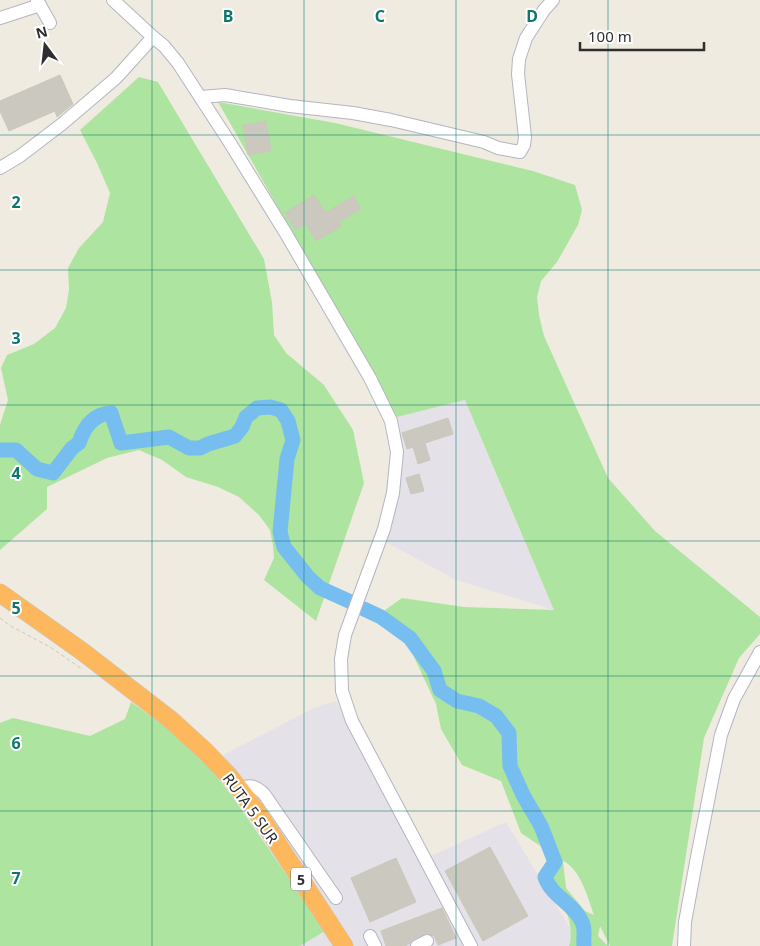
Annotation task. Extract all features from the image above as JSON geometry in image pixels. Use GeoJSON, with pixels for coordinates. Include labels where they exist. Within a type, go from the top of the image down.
{"type":"FeatureCollection","features":[{"type":"Feature","properties":{"kind":"highway","name":"RUTA 5 SUR"},"geometry":{"type":"LineString","coordinates":[[0,594],[83,652],[171,720],[218,764],[262,818],[344,946]]}},
{"type":"Feature","properties":{"kind":"highway","name":"RUTA 5 SUR"},"geometry":{"type":"LineString","coordinates":[[0,607],[85,666],[133,692]]}},
{"type":"Feature","properties":{"kind":"street"},"geometry":{"type":"LineString","coordinates":[[113,0],[172,55],[201,97],[284,232],[370,378],[391,421],[397,452],[392,493],[384,529],[345,635],[341,659],[342,691],[352,721],[471,946]]}},
{"type":"Feature","properties":{"kind":"street"},"geometry":{"type":"LineString","coordinates":[[201,97],[225,95],[290,106],[353,113],[391,120],[520,152],[524,145],[525,137],[518,74],[519,59],[526,38],[544,10],[553,0]]}},
{"type":"Feature","properties":{"kind":"street"},"geometry":{"type":"LineString","coordinates":[[0,18],[39,3],[50,23]]}},
{"type":"Feature","properties":{"kind":"street"},"geometry":{"type":"LineString","coordinates":[[0,168],[20,156],[62,124],[116,78],[153,37]]}},
{"type":"Feature","properties":{"kind":"street"},"geometry":{"type":"LineString","coordinates":[[684,946],[695,866],[721,735],[734,698],[760,652]]}},
{"type":"Feature","properties":{"kind":"street"},"geometry":{"type":"LineString","coordinates":[[240,790],[247,786],[253,786],[264,794],[336,898]]}},
{"type":"Feature","properties":{"kind":"shaded area"},"geometry":{"type":"Polygon","coordinates":[[[465,400],[554,610],[456,580],[384,541],[403,453],[397,417],[465,400]]]}},
{"type":"Feature","properties":{"kind":"shaded area"},"geometry":{"type":"Polygon","coordinates":[[[336,701],[422,860],[506,822],[573,933],[569,946],[300,946],[325,931],[230,793],[206,764],[314,708],[336,701]]]}},
{"type":"Feature","properties":{"kind":"green space"},"geometry":{"type":"Polygon","coordinates":[[[139,77],[158,82],[264,259],[272,302],[274,335],[286,353],[324,385],[353,430],[364,483],[316,621],[264,580],[274,558],[273,545],[270,530],[259,515],[239,497],[218,487],[186,477],[162,460],[139,450],[107,458],[47,487],[47,509],[0,550],[0,425],[8,400],[1,368],[7,355],[34,344],[55,328],[66,308],[69,290],[68,268],[79,248],[103,222],[110,193],[80,130],[139,77]]]}},
{"type":"Feature","properties":{"kind":"green space"},"geometry":{"type":"Polygon","coordinates":[[[218,102],[335,123],[533,171],[575,185],[582,210],[578,225],[557,262],[541,281],[537,297],[544,336],[608,478],[655,531],[760,617],[760,634],[739,658],[704,738],[672,946],[610,946],[600,926],[598,936],[608,946],[569,946],[571,932],[567,913],[547,881],[547,875],[557,862],[557,857],[521,833],[501,781],[462,765],[441,729],[436,704],[407,642],[385,610],[402,598],[464,607],[554,610],[465,400],[397,417],[218,102]],[[563,861],[566,888],[585,911],[594,915],[583,884],[569,865],[563,861]]]}},
{"type":"Feature","properties":{"kind":"green space"},"geometry":{"type":"Polygon","coordinates":[[[131,702],[175,734],[206,764],[230,793],[325,931],[300,946],[0,946],[0,723],[13,718],[90,736],[125,719],[131,702]]]}},
{"type":"Feature","properties":{"kind":"building"},"geometry":{"type":"Polygon","coordinates":[[[60,75],[73,104],[57,117],[55,111],[9,131],[0,111],[0,101],[60,75]]]}},
{"type":"Feature","properties":{"kind":"building"},"geometry":{"type":"Polygon","coordinates":[[[266,121],[271,151],[248,155],[243,125],[266,121]]]}},
{"type":"Feature","properties":{"kind":"building"},"geometry":{"type":"Polygon","coordinates":[[[314,195],[325,213],[354,196],[361,209],[339,222],[341,226],[316,241],[306,224],[295,230],[285,213],[314,195]]]}},
{"type":"Feature","properties":{"kind":"building"},"geometry":{"type":"Polygon","coordinates":[[[448,418],[453,434],[425,443],[430,460],[418,464],[413,447],[407,449],[402,433],[448,418]]]}},
{"type":"Feature","properties":{"kind":"building"},"geometry":{"type":"Polygon","coordinates":[[[419,474],[424,491],[411,494],[406,478],[419,474]]]}},
{"type":"Feature","properties":{"kind":"building"},"geometry":{"type":"Polygon","coordinates":[[[490,847],[528,916],[483,941],[445,871],[490,847]]]}},
{"type":"Feature","properties":{"kind":"building"},"geometry":{"type":"Polygon","coordinates":[[[396,858],[416,902],[370,922],[351,878],[396,858]]]}},
{"type":"Feature","properties":{"kind":"building"},"geometry":{"type":"Polygon","coordinates":[[[442,908],[456,938],[438,945],[434,936],[427,933],[413,939],[404,946],[386,946],[381,931],[442,908]]]}},
{"type":"Feature","properties":{"kind":"waterway"},"geometry":{"type":"LineString","coordinates":[[0,450],[16,450],[37,469],[53,473],[72,448],[79,443],[90,422],[105,414],[111,413],[121,443],[169,437],[189,448],[200,448],[235,436],[242,427],[246,417],[257,408],[270,407],[281,410],[288,421],[293,440],[287,459],[280,532],[284,547],[308,577],[320,588],[351,602]]}},
{"type":"Feature","properties":{"kind":"waterway"},"geometry":{"type":"LineString","coordinates":[[364,609],[381,617],[410,638],[434,671],[440,690],[457,701],[479,706],[496,716],[509,733],[510,766],[523,795],[541,826],[555,862],[545,877],[552,890],[574,910],[582,922],[584,946]]}}]}
